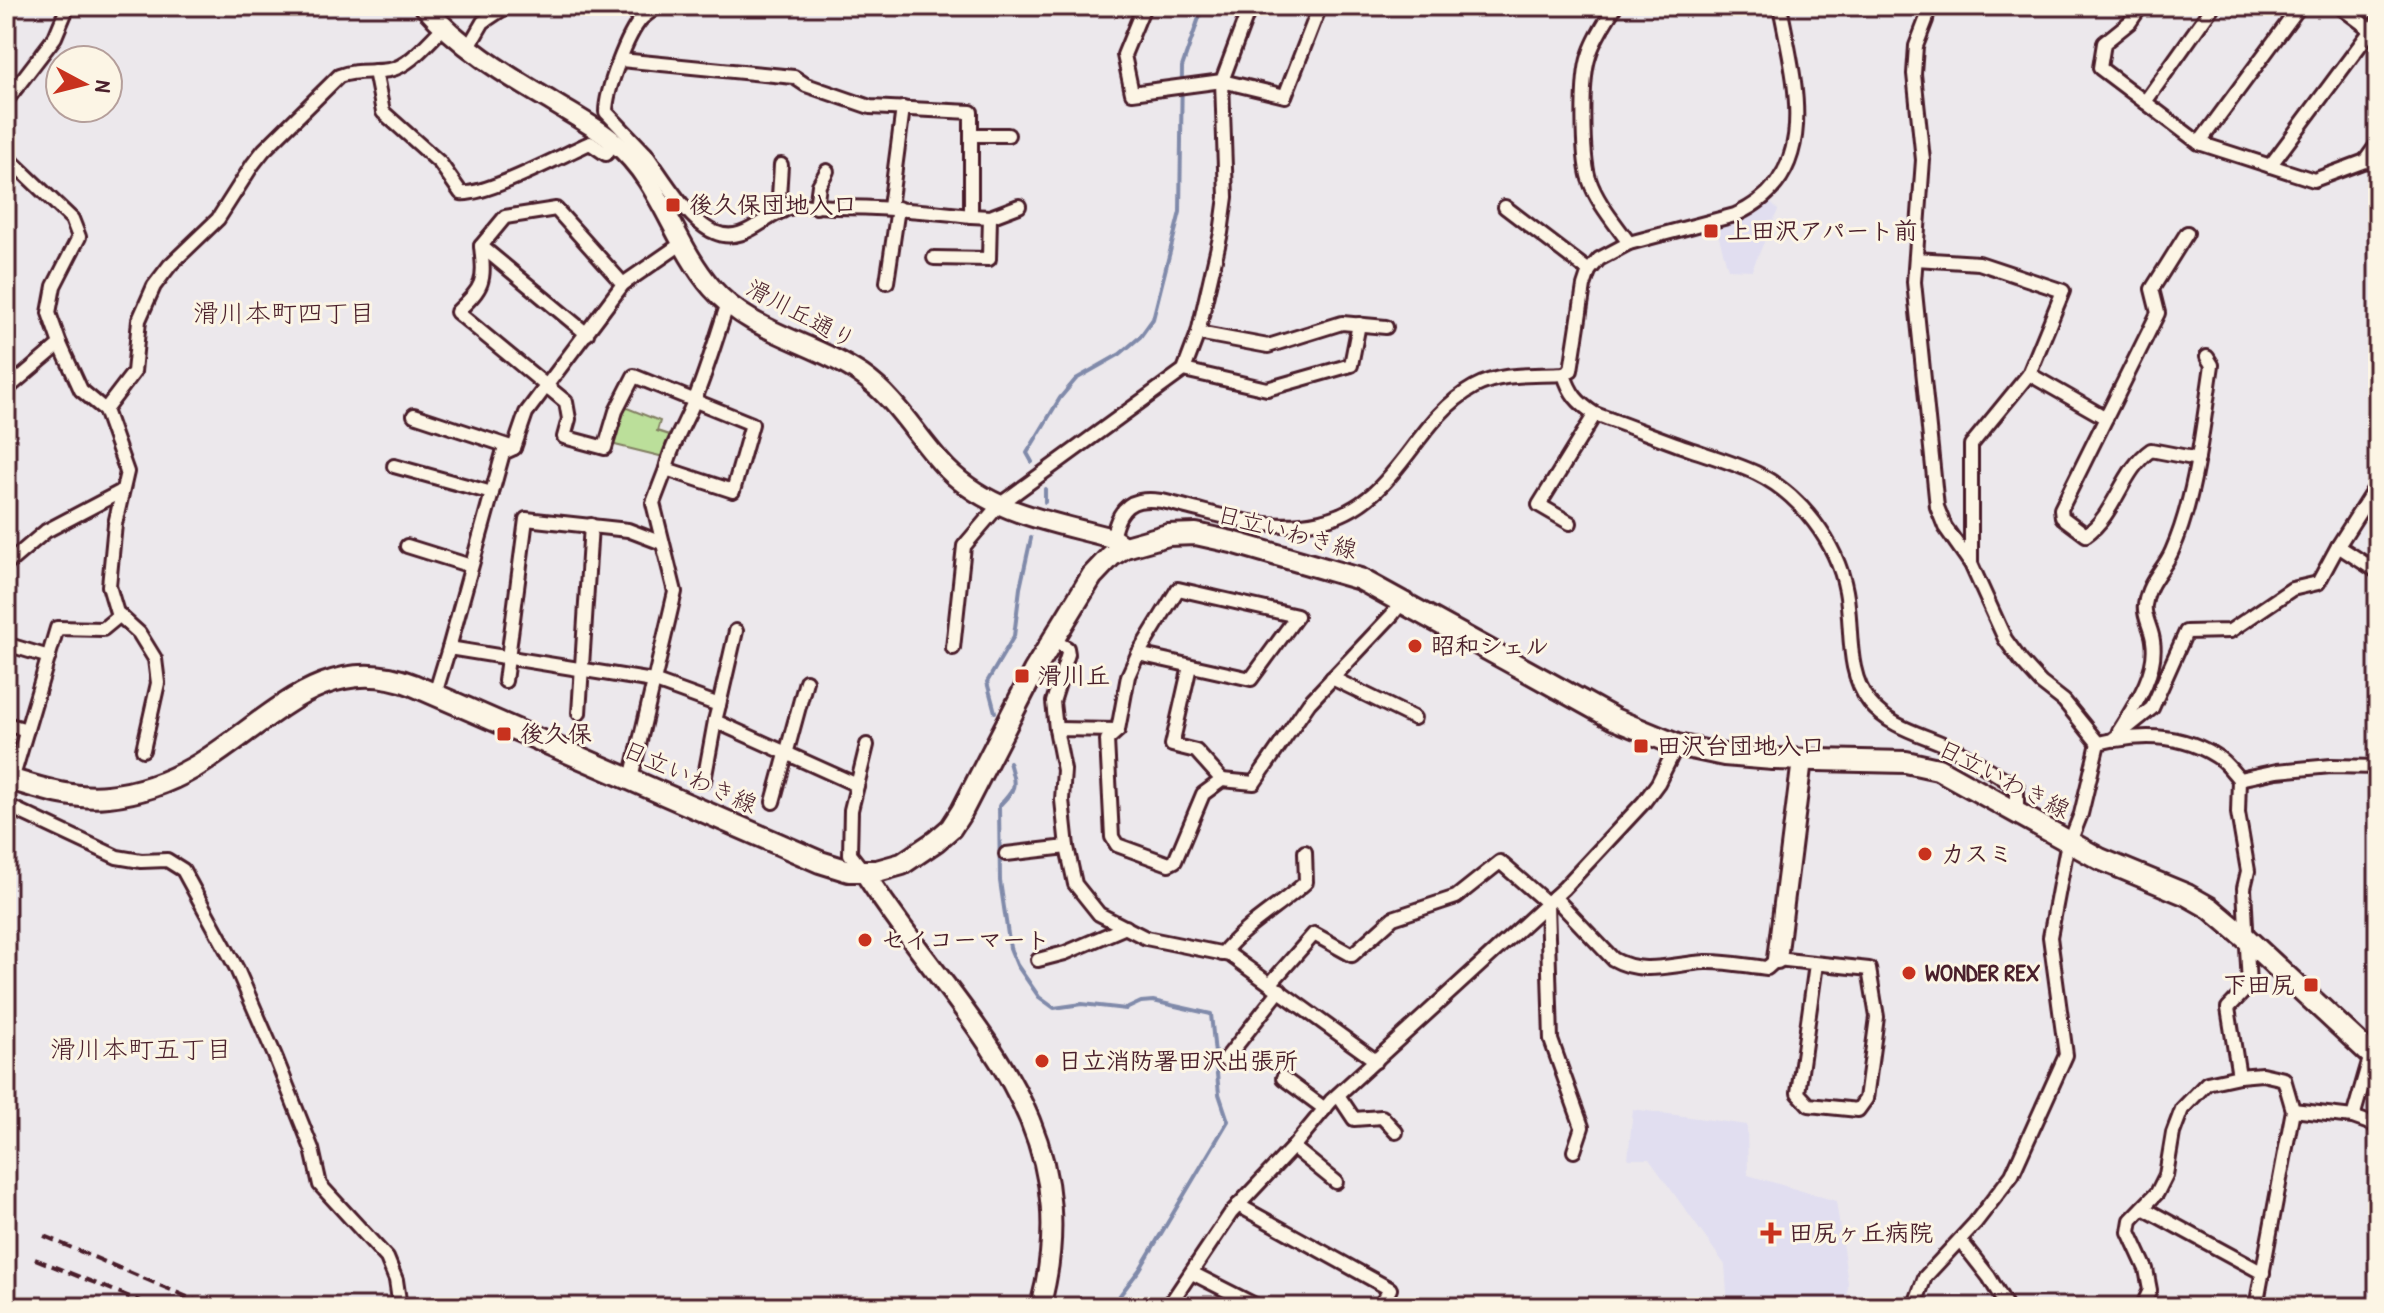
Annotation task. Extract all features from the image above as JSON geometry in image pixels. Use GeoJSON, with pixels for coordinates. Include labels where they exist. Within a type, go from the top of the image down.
{"type":"FeatureCollection","features":[{"type":"Feature","properties":{"kind":"main road","name":"日立いわき線"},"geometry":{"type":"LineString","coordinates":[[9,779],[51,792],[79,796],[106,797],[130,793],[160,784],[197,766],[313,687],[355,674],[390,677],[820,862],[864,872],[902,864],[920,855],[951,828],[1052,640],[1092,576],[1111,556],[1119,542],[1168,535],[1214,537],[1348,574],[1614,719],[1677,745],[1724,755],[1923,765],[1955,778],[2100,859],[2187,895],[2210,908],[2374,1058]]}},
{"type":"Feature","properties":{"kind":"street"},"geometry":{"type":"LineString","coordinates":[[6,101],[55,37],[68,6]]}},
{"type":"Feature","properties":{"kind":"street","name":"滑川丘通り"},"geometry":{"type":"LineString","coordinates":[[424,6],[443,28],[468,48],[641,159],[681,244],[713,289],[728,303],[749,319],[825,352],[864,376],[900,409],[946,467],[971,488],[999,505],[1036,519],[1119,542]]}},
{"type":"Feature","properties":{"kind":"street"},"geometry":{"type":"LineString","coordinates":[[468,48],[483,22],[507,6]]}},
{"type":"Feature","properties":{"kind":"street"},"geometry":{"type":"LineString","coordinates":[[658,6],[641,19],[610,85],[606,112],[641,159],[704,227],[717,234],[735,235],[794,206],[894,208],[990,217],[1019,206]]}},
{"type":"Feature","properties":{"kind":"street"},"geometry":{"type":"LineString","coordinates":[[1144,6],[1124,55],[1132,93],[1222,81],[1285,96],[1320,6]]}},
{"type":"Feature","properties":{"kind":"street"},"geometry":{"type":"LineString","coordinates":[[953,648],[964,546],[999,505],[1184,370],[1198,333],[1226,197],[1222,81],[1250,6]]}},
{"type":"Feature","properties":{"kind":"street"},"geometry":{"type":"LineString","coordinates":[[1615,6],[1589,56],[1586,70],[1585,157],[1589,179],[1602,205],[1629,243]]}},
{"type":"Feature","properties":{"kind":"street"},"geometry":{"type":"LineString","coordinates":[[1119,542],[1116,522],[1122,511],[1139,501],[1165,502],[1270,527],[1324,520],[1368,500],[1392,477],[1450,405],[1474,387],[1497,378],[1564,374],[1571,370],[1579,309],[1589,271],[1606,255],[1629,243],[1735,215],[1765,197],[1781,178],[1793,154],[1797,106],[1780,6]]}},
{"type":"Feature","properties":{"kind":"street"},"geometry":{"type":"LineString","coordinates":[[1928,6],[1916,46],[1914,74],[1923,160],[1914,282],[1937,507],[1945,527],[1971,564],[2005,639],[2021,661],[2041,683],[2064,701],[2098,743]]}},
{"type":"Feature","properties":{"kind":"street"},"geometry":{"type":"LineString","coordinates":[[2141,6],[2130,22],[2104,43],[2100,68],[2199,143],[2314,180],[2372,162],[2378,143]]}},
{"type":"Feature","properties":{"kind":"street"},"geometry":{"type":"LineString","coordinates":[[2145,102],[2213,6]]}},
{"type":"Feature","properties":{"kind":"street"},"geometry":{"type":"LineString","coordinates":[[2199,143],[2300,6]]}},
{"type":"Feature","properties":{"kind":"street"},"geometry":{"type":"LineString","coordinates":[[2270,166],[2376,28],[2339,6]]}},
{"type":"Feature","properties":{"kind":"street"},"geometry":{"type":"LineString","coordinates":[[105,410],[134,372],[139,320],[154,286],[170,265],[218,219],[264,150],[339,76],[355,70],[399,67],[443,28]]}},
{"type":"Feature","properties":{"kind":"street"},"geometry":{"type":"LineString","coordinates":[[621,60],[794,77],[806,85],[870,107],[971,112],[971,216]]}},
{"type":"Feature","properties":{"kind":"street"},"geometry":{"type":"LineString","coordinates":[[375,71],[383,112],[440,163],[461,193],[491,188],[590,143],[606,154],[614,142]]}},
{"type":"Feature","properties":{"kind":"street"},"geometry":{"type":"LineString","coordinates":[[6,82],[20,82]]}},
{"type":"Feature","properties":{"kind":"street"},"geometry":{"type":"LineString","coordinates":[[887,282],[903,108]]}},
{"type":"Feature","properties":{"kind":"street"},"geometry":{"type":"LineString","coordinates":[[971,135],[1008,135]]}},
{"type":"Feature","properties":{"kind":"street"},"geometry":{"type":"LineString","coordinates":[[6,156],[72,219],[79,237],[54,286],[49,313],[81,390],[105,410],[127,472],[115,524],[109,586],[120,615],[139,633],[155,659],[158,683],[143,750]]}},
{"type":"Feature","properties":{"kind":"street"},"geometry":{"type":"LineString","coordinates":[[781,165],[779,197],[782,211]]}},
{"type":"Feature","properties":{"kind":"street"},"geometry":{"type":"LineString","coordinates":[[816,207],[819,185],[827,171]]}},
{"type":"Feature","properties":{"kind":"street"},"geometry":{"type":"LineString","coordinates":[[1505,207],[1589,271]]}},
{"type":"Feature","properties":{"kind":"street"},"geometry":{"type":"LineString","coordinates":[[623,284],[556,209],[505,217],[481,246],[483,272],[479,291],[457,312],[547,385],[569,408],[564,437],[605,448],[622,395],[634,376],[752,424],[733,491],[666,469]]}},
{"type":"Feature","properties":{"kind":"street"},"geometry":{"type":"LineString","coordinates":[[934,258],[989,259],[990,217]]}},
{"type":"Feature","properties":{"kind":"street"},"geometry":{"type":"LineString","coordinates":[[2187,233],[2152,289],[2158,313],[2061,509],[2062,517],[2086,535],[2099,526],[2140,458],[2151,450],[2198,459]]}},
{"type":"Feature","properties":{"kind":"street"},"geometry":{"type":"LineString","coordinates":[[435,694],[503,453],[514,448],[526,413],[623,284],[681,244]]}},
{"type":"Feature","properties":{"kind":"street"},"geometry":{"type":"LineString","coordinates":[[481,246],[587,334]]}},
{"type":"Feature","properties":{"kind":"street"},"geometry":{"type":"LineString","coordinates":[[1916,259],[1979,263],[2063,291],[2029,374],[1971,445],[1971,564]]}},
{"type":"Feature","properties":{"kind":"street"},"geometry":{"type":"LineString","coordinates":[[631,779],[675,592],[653,503],[668,458],[695,399],[728,303]]}},
{"type":"Feature","properties":{"kind":"street"},"geometry":{"type":"LineString","coordinates":[[1198,333],[1268,346],[1342,323],[1386,327]]}},
{"type":"Feature","properties":{"kind":"street"},"geometry":{"type":"LineString","coordinates":[[1184,370],[1267,389],[1351,365],[1359,324]]}},
{"type":"Feature","properties":{"kind":"street"},"geometry":{"type":"LineString","coordinates":[[6,390],[60,344]]}},
{"type":"Feature","properties":{"kind":"street"},"geometry":{"type":"LineString","coordinates":[[2112,740],[2135,706],[2151,669],[2153,641],[2144,608],[2157,572],[2172,553],[2198,459],[2212,365],[2207,357]]}},
{"type":"Feature","properties":{"kind":"street"},"geometry":{"type":"LineString","coordinates":[[1564,374],[1577,402],[1595,414],[1757,474],[1783,490],[1816,523],[1835,557],[1847,599],[1852,661],[1867,700],[1883,717],[1899,727],[1957,751],[2017,787],[2017,812]]}},
{"type":"Feature","properties":{"kind":"street"},"geometry":{"type":"LineString","coordinates":[[2029,374],[2106,418]]}},
{"type":"Feature","properties":{"kind":"street"},"geometry":{"type":"LineString","coordinates":[[1570,523],[1539,505],[1595,414]]}},
{"type":"Feature","properties":{"kind":"street"},"geometry":{"type":"LineString","coordinates":[[414,415],[514,448]]}},
{"type":"Feature","properties":{"kind":"street"},"geometry":{"type":"LineString","coordinates":[[394,466],[492,493]]}},
{"type":"Feature","properties":{"kind":"street"},"geometry":{"type":"LineString","coordinates":[[2112,740],[2152,708],[2186,632],[2230,631],[2292,589],[2318,583],[2378,483]]}},
{"type":"Feature","properties":{"kind":"street"},"geometry":{"type":"LineString","coordinates":[[6,565],[46,531],[122,491]]}},
{"type":"Feature","properties":{"kind":"street"},"geometry":{"type":"LineString","coordinates":[[505,681],[526,519],[628,530],[662,543]]}},
{"type":"Feature","properties":{"kind":"street"},"geometry":{"type":"LineString","coordinates":[[579,713],[591,525]]}},
{"type":"Feature","properties":{"kind":"street"},"geometry":{"type":"LineString","coordinates":[[407,546],[471,566]]}},
{"type":"Feature","properties":{"kind":"street"},"geometry":{"type":"LineString","coordinates":[[2338,546],[2376,565]]}},
{"type":"Feature","properties":{"kind":"street"},"geometry":{"type":"LineString","coordinates":[[1138,654],[1251,679],[1297,616],[1178,589],[1138,654],[1128,676],[1118,730],[1107,740],[1112,837],[1117,845],[1169,864],[1175,861],[1203,794],[1222,780],[1254,783],[1309,703],[1402,602]]}},
{"type":"Feature","properties":{"kind":"street"},"geometry":{"type":"LineString","coordinates":[[9,779],[57,628],[103,629],[120,615]]}},
{"type":"Feature","properties":{"kind":"street"},"geometry":{"type":"LineString","coordinates":[[704,781],[736,631]]}},
{"type":"Feature","properties":{"kind":"street"},"geometry":{"type":"LineString","coordinates":[[1052,640],[1067,648],[1068,654],[1053,702],[1064,770],[1062,800],[1067,847],[1075,884],[1081,892],[1099,914],[1146,938],[1230,955],[1376,1061]]}},
{"type":"Feature","properties":{"kind":"street"},"geometry":{"type":"LineString","coordinates":[[6,644],[49,657]]}},
{"type":"Feature","properties":{"kind":"street"},"geometry":{"type":"LineString","coordinates":[[449,648],[653,681],[719,705]]}},
{"type":"Feature","properties":{"kind":"street"},"geometry":{"type":"LineString","coordinates":[[1190,666],[1172,745],[1196,751],[1222,780]]}},
{"type":"Feature","properties":{"kind":"street"},"geometry":{"type":"LineString","coordinates":[[1332,678],[1414,718]]}},
{"type":"Feature","properties":{"kind":"street"},"geometry":{"type":"LineString","coordinates":[[773,802],[806,681]]}},
{"type":"Feature","properties":{"kind":"street"},"geometry":{"type":"LineString","coordinates":[[715,721],[857,785]]}},
{"type":"Feature","properties":{"kind":"street"},"geometry":{"type":"LineString","coordinates":[[6,724],[27,730]]}},
{"type":"Feature","properties":{"kind":"street"},"geometry":{"type":"LineString","coordinates":[[1056,729],[1118,730]]}},
{"type":"Feature","properties":{"kind":"street"},"geometry":{"type":"LineString","coordinates":[[2098,743],[2146,735],[2186,743],[2218,756],[2239,779],[2238,813],[2248,871],[2244,888],[2249,986],[2228,1008],[2239,1076]]}},
{"type":"Feature","properties":{"kind":"street"},"geometry":{"type":"LineString","coordinates":[[1914,1307],[1925,1277],[2000,1194],[2012,1175],[2066,1055],[2050,937],[2070,842],[2081,814],[2098,743]]}},
{"type":"Feature","properties":{"kind":"street"},"geometry":{"type":"LineString","coordinates":[[867,745],[851,810],[850,854],[885,906],[983,1036],[1020,1097],[1037,1135],[1047,1176],[1051,1213],[1049,1260],[1040,1307]]}},
{"type":"Feature","properties":{"kind":"street"},"geometry":{"type":"LineString","coordinates":[[1168,1307],[1238,1205],[1338,1095],[1550,900],[1644,802],[1677,745]]}},
{"type":"Feature","properties":{"kind":"street"},"geometry":{"type":"LineString","coordinates":[[1225,1060],[1314,934],[1352,955],[1393,918],[1456,897],[1500,862],[1550,900],[1613,959],[1625,966],[1648,969],[1707,962],[1767,968],[1777,959],[1802,760]]}},
{"type":"Feature","properties":{"kind":"street"},"geometry":{"type":"LineString","coordinates":[[2239,779],[2277,771],[2331,766],[2378,767]]}},
{"type":"Feature","properties":{"kind":"street"},"geometry":{"type":"LineString","coordinates":[[6,805],[117,857],[141,861],[167,860],[183,870],[237,969],[312,1149],[320,1185],[387,1258],[396,1280],[400,1307]]}},
{"type":"Feature","properties":{"kind":"street"},"geometry":{"type":"LineString","coordinates":[[1006,854],[1067,847]]}},
{"type":"Feature","properties":{"kind":"street"},"geometry":{"type":"LineString","coordinates":[[1222,954],[1235,937],[1306,882],[1305,852]]}},
{"type":"Feature","properties":{"kind":"street"},"geometry":{"type":"LineString","coordinates":[[1550,900],[1551,1040],[1582,1127],[1574,1151]]}},
{"type":"Feature","properties":{"kind":"street"},"geometry":{"type":"LineString","coordinates":[[1038,960],[1097,941],[1126,927]]}},
{"type":"Feature","properties":{"kind":"street"},"geometry":{"type":"LineString","coordinates":[[1777,959],[1869,969],[1877,1017],[1866,1099],[1858,1110],[1809,1105],[1798,1093],[1816,964]]}},
{"type":"Feature","properties":{"kind":"street"},"geometry":{"type":"LineString","coordinates":[[2353,1117],[2374,1058]]}},
{"type":"Feature","properties":{"kind":"street"},"geometry":{"type":"LineString","coordinates":[[2142,1307],[2150,1290],[2146,1269],[2129,1232],[2131,1220],[2157,1193],[2166,1175],[2173,1133],[2182,1109],[2207,1083],[2262,1074],[2284,1079],[2293,1110],[2256,1307]]}},
{"type":"Feature","properties":{"kind":"street"},"geometry":{"type":"LineString","coordinates":[[1283,1078],[1325,1109]]}},
{"type":"Feature","properties":{"kind":"street"},"geometry":{"type":"LineString","coordinates":[[1338,1095],[1354,1119],[1382,1117],[1396,1132]]}},
{"type":"Feature","properties":{"kind":"street"},"geometry":{"type":"LineString","coordinates":[[2293,1110],[2353,1117],[2378,1126]]}},
{"type":"Feature","properties":{"kind":"street"},"geometry":{"type":"LineString","coordinates":[[1293,1147],[1336,1182]]}},
{"type":"Feature","properties":{"kind":"street"},"geometry":{"type":"LineString","coordinates":[[1238,1205],[1390,1289],[1380,1307]]}},
{"type":"Feature","properties":{"kind":"street"},"geometry":{"type":"LineString","coordinates":[[2143,1208],[2263,1273]]}},
{"type":"Feature","properties":{"kind":"street"},"geometry":{"type":"LineString","coordinates":[[1960,1240],[1989,1277],[2007,1307]]}},
{"type":"Feature","properties":{"kind":"street"},"geometry":{"type":"LineString","coordinates":[[1192,1273],[1259,1307]]}},
{"type":"Feature","properties":{"kind":"shaded area"},"geometry":{"type":"Polygon","coordinates":[[[1769,201],[1778,210],[1752,270],[1728,269],[1716,227],[1747,217],[1769,201]]]}},
{"type":"Feature","properties":{"kind":"shaded area","name":"田尻ヶ丘病院"},"geometry":{"type":"Polygon","coordinates":[[[1633,1109],[1747,1125],[1748,1175],[1836,1201],[1848,1283],[1847,1307],[1728,1307],[1725,1265],[1649,1159],[1628,1159],[1633,1109]]]}},
{"type":"Feature","properties":{"kind":"green space"},"geometry":{"type":"Polygon","coordinates":[[[622,406],[660,421],[657,431],[679,438],[668,458],[607,443],[622,406]]]}},
{"type":"Feature","properties":{"kind":"waterway"},"geometry":{"type":"LineString","coordinates":[[1032,462],[1027,453],[1060,398],[1076,379],[1120,354],[1140,337],[1153,319],[1180,212],[1182,67],[1203,6]]}},
{"type":"Feature","properties":{"kind":"waterway"},"geometry":{"type":"LineString","coordinates":[[1045,489],[1045,502]]}},
{"type":"Feature","properties":{"kind":"waterway"},"geometry":{"type":"LineString","coordinates":[[995,712],[987,682],[1014,636],[1031,538]]}},
{"type":"Feature","properties":{"kind":"waterway"},"geometry":{"type":"LineString","coordinates":[[1009,762],[1013,786],[999,806],[1000,881],[1010,948],[1017,965],[1039,997],[1054,1008],[1082,1004],[1126,1009],[1141,1002],[1153,1001],[1211,1014],[1219,1094],[1228,1121],[1140,1269],[1111,1307]]}},
{"type":"Feature","properties":{"kind":"railway"},"geometry":{"type":"LineString","coordinates":[[44,1236],[211,1307]]}},
{"type":"Feature","properties":{"kind":"railway"},"geometry":{"type":"LineString","coordinates":[[35,1259],[155,1307]]}},
{"type":"Feature","properties":{"kind":"place","name":"後久保団地入口"},"geometry":{"type":"Point","coordinates":[673,205]}},
{"type":"Feature","properties":{"kind":"place","name":"上田沢アパート前"},"geometry":{"type":"Point","coordinates":[1711,231]}},
{"type":"Feature","properties":{"kind":"place","name":"昭和シェル"},"geometry":{"type":"Point","coordinates":[1415,646]}},
{"type":"Feature","properties":{"kind":"place","name":"滑川丘"},"geometry":{"type":"Point","coordinates":[1022,676]}},
{"type":"Feature","properties":{"kind":"place","name":"後久保"},"geometry":{"type":"Point","coordinates":[504,734]}},
{"type":"Feature","properties":{"kind":"place","name":"田沢台団地入口"},"geometry":{"type":"Point","coordinates":[1641,746]}},
{"type":"Feature","properties":{"kind":"place","name":"カスミ"},"geometry":{"type":"Point","coordinates":[1925,854]}},
{"type":"Feature","properties":{"kind":"place","name":"セイコーマート"},"geometry":{"type":"Point","coordinates":[865,940]}},
{"type":"Feature","properties":{"kind":"place","name":"WONDER REX"},"geometry":{"type":"Point","coordinates":[1909,973]}},
{"type":"Feature","properties":{"kind":"place","name":"下田尻"},"geometry":{"type":"Point","coordinates":[2311,985]}},
{"type":"Feature","properties":{"kind":"place","name":"日立消防署田沢出張所"},"geometry":{"type":"Point","coordinates":[1042,1061]}},
{"type":"Feature","properties":{"kind":"place","name":"田尻ヶ丘病院"},"geometry":{"type":"Point","coordinates":[1771,1233]}},
{"type":"Feature","properties":{"kind":"district","name":"滑川本町四丁目"},"geometry":{"type":"Point","coordinates":[284,313]}},
{"type":"Feature","properties":{"kind":"district","name":"滑川本町五丁目"},"geometry":{"type":"Point","coordinates":[141,1049]}}]}
